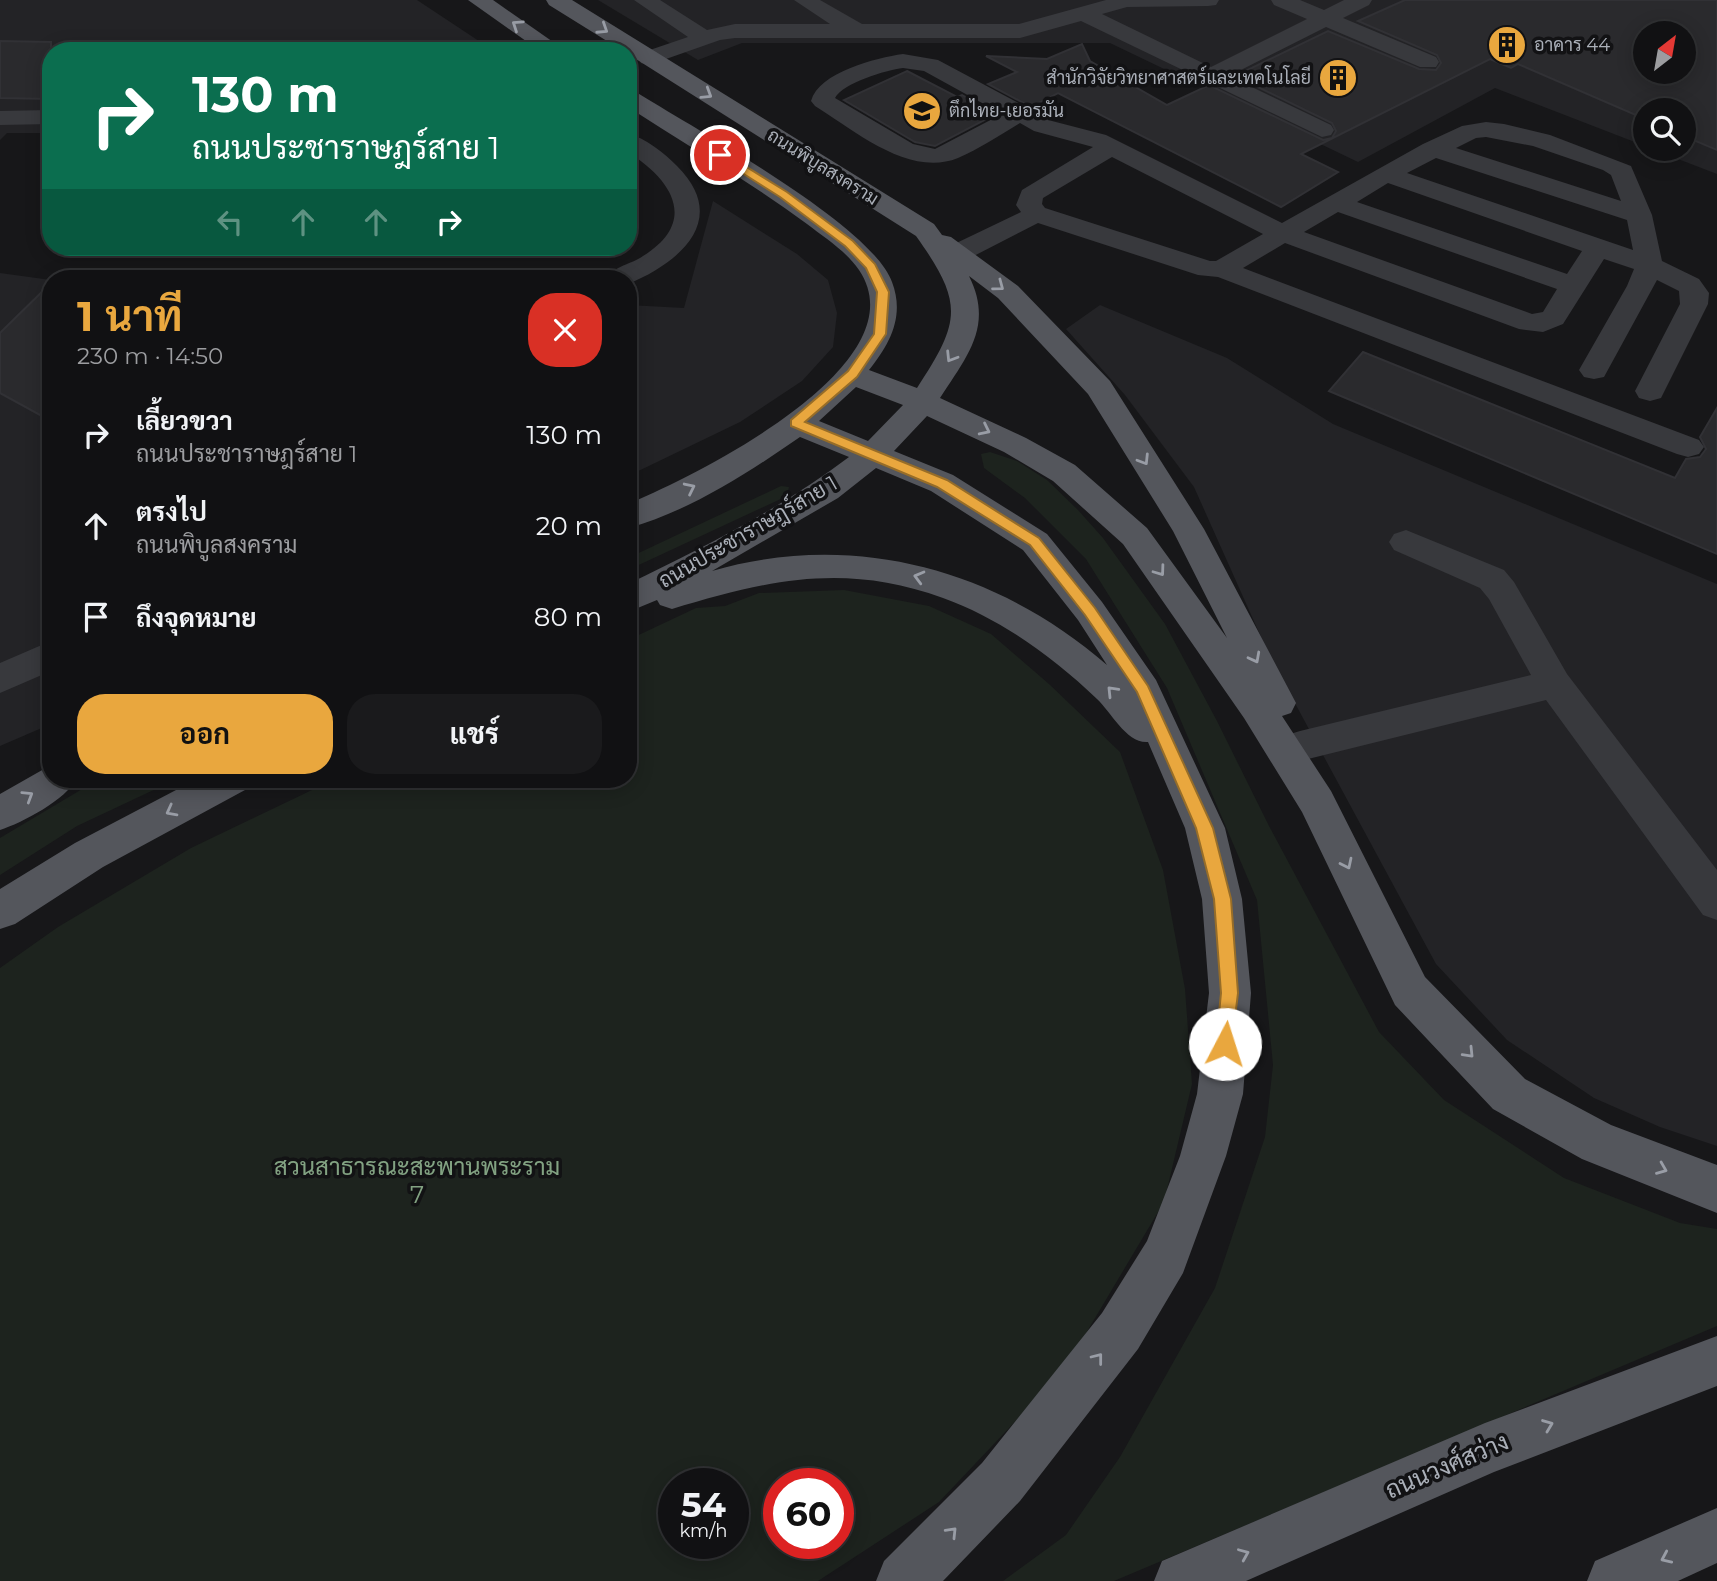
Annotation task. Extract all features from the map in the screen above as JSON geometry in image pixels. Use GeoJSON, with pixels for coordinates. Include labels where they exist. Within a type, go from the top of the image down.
{"type":"FeatureCollection","features":[{"type":"Feature","properties":{"kind":"main road"},"geometry":{"type":"LineString","coordinates":[[478,0],[541,42]]}},
{"type":"Feature","properties":{"kind":"main road","name":"ถนนพิบูลสงคราม"},"geometry":{"type":"LineString","coordinates":[[557,0],[624,42]]}},
{"type":"Feature","properties":{"kind":"main road","name":"ถนนพิบูลสงคราม"},"geometry":{"type":"LineString","coordinates":[[637,50],[925,230],[947,260],[964,294],[965,327],[957,349],[923,402]]}},
{"type":"Feature","properties":{"kind":"main road"},"geometry":{"type":"LineString","coordinates":[[637,103],[784,194],[849,244],[871,267],[883,292],[880,334],[852,374],[796,423],[718,475],[637,513]]}},
{"type":"Feature","properties":{"kind":"main road"},"geometry":{"type":"LineString","coordinates":[[925,230],[1008,292],[1099,388],[1188,529],[1300,746],[1317,802]]}},
{"type":"Feature","properties":{"kind":"main road"},"geometry":{"type":"LineString","coordinates":[[852,374],[923,402],[1015,445],[1063,473],[1135,536],[1257,708],[1317,802],[1410,991],[1509,1094],[1598,1143],[1717,1189]]}},
{"type":"Feature","properties":{"kind":"main road","name":"ถนนประชาราษฎร์สาย 1"},"geometry":{"type":"LineString","coordinates":[[637,594],[700,563],[816,496],[873,455],[923,402]]}},
{"type":"Feature","properties":{"kind":"main road"},"geometry":{"type":"LineString","coordinates":[[796,423],[942,483],[1035,542],[1090,611],[1143,690],[1205,828],[1222,899],[1230,993],[1220,1094],[1203,1156],[1166,1255],[1120,1331],[1001,1482],[904,1581]]}},
{"type":"Feature","properties":{"kind":"main road"},"geometry":{"type":"LineString","coordinates":[[637,606],[733,578],[798,566],[856,565],[915,575],[967,593],[1018,617],[1063,648],[1104,683],[1139,719],[1205,828]]}},
{"type":"Feature","properties":{"kind":"main road"},"geometry":{"type":"LineString","coordinates":[[0,814],[42,788]]}},
{"type":"Feature","properties":{"kind":"main road"},"geometry":{"type":"LineString","coordinates":[[0,911],[89,855],[214,788]]}},
{"type":"Feature","properties":{"kind":"main road","name":"ถนนวงศ์สว่าง"},"geometry":{"type":"LineString","coordinates":[[1182,1581],[1485,1449],[1717,1361]]}},
{"type":"Feature","properties":{"kind":"main road"},"geometry":{"type":"LineString","coordinates":[[1615,1581],[1717,1535]]}},
{"type":"Feature","properties":{"kind":"lane"},"geometry":{"type":"LineString","coordinates":[[645,0],[705,38]]}},
{"type":"Feature","properties":{"kind":"lane"},"geometry":{"type":"LineString","coordinates":[[805,0],[859,32]]}},
{"type":"Feature","properties":{"kind":"lane"},"geometry":{"type":"LineString","coordinates":[[649,58],[735,30],[1020,31],[1126,1],[1208,0]]}},
{"type":"Feature","properties":{"kind":"lane"},"geometry":{"type":"LineString","coordinates":[[1282,0],[1428,62]]}},
{"type":"Feature","properties":{"kind":"lane"},"geometry":{"type":"LineString","coordinates":[[1211,76],[1361,0]]}},
{"type":"Feature","properties":{"kind":"lane"},"geometry":{"type":"LineString","coordinates":[[1082,13],[1322,130]]}},
{"type":"Feature","properties":{"kind":"lane"},"geometry":{"type":"LineString","coordinates":[[1021,113],[948,153],[935,156],[905,150],[823,102],[824,93],[832,86],[881,64],[917,61],[930,65],[1021,113],[1043,126],[1086,136],[1112,147],[1284,234],[1528,323],[1544,323],[1553,318],[1598,247]]}},
{"type":"Feature","properties":{"kind":"lane"},"geometry":{"type":"LineString","coordinates":[[637,116],[657,116]]}},
{"type":"Feature","properties":{"kind":"lane"},"geometry":{"type":"LineString","coordinates":[[0,118],[42,117]]}},
{"type":"Feature","properties":{"kind":"lane"},"geometry":{"type":"LineString","coordinates":[[1221,269],[1432,149],[1471,131],[1485,128],[1504,131],[1612,165],[1622,171],[1639,215],[1648,265],[1641,286],[1594,370]]}},
{"type":"Feature","properties":{"kind":"lane"},"geometry":{"type":"LineString","coordinates":[[636,270],[657,260],[678,240],[687,221],[687,199],[681,183],[652,156],[637,147]]}},
{"type":"Feature","properties":{"kind":"lane"},"geometry":{"type":"LineString","coordinates":[[1112,147],[1046,183],[1031,195],[1029,205],[1036,214],[1194,267],[1221,269],[1688,447]]}},
{"type":"Feature","properties":{"kind":"lane"},"geometry":{"type":"LineString","coordinates":[[1432,149],[1639,215]]}},
{"type":"Feature","properties":{"kind":"lane"},"geometry":{"type":"LineString","coordinates":[[1386,174],[1648,265],[1689,285],[1695,293],[1694,304],[1650,391]]}},
{"type":"Feature","properties":{"kind":"lane"},"geometry":{"type":"LineString","coordinates":[[1336,203],[1574,286]]}},
{"type":"Feature","properties":{"kind":"lane"},"geometry":{"type":"LineString","coordinates":[[956,254],[1036,214]]}},
{"type":"Feature","properties":{"kind":"lane"},"geometry":{"type":"LineString","coordinates":[[1406,542],[1492,579],[1502,591],[1554,684],[1717,902]]}},
{"type":"Feature","properties":{"kind":"lane"},"geometry":{"type":"LineString","coordinates":[[0,679],[42,660]]}},
{"type":"Feature","properties":{"kind":"lane"},"geometry":{"type":"LineString","coordinates":[[1300,746],[1554,684]]}},
{"type":"Feature","properties":{"kind":"shaded area"},"geometry":{"type":"Polygon","coordinates":[[[0,0],[417,0],[480,42],[42,42],[42,133],[7,133],[0,140],[0,0]]]}},
{"type":"Feature","properties":{"kind":"shaded area"},"geometry":{"type":"Polygon","coordinates":[[[598,0],[1717,0],[1717,174],[1683,161],[1696,161],[1696,98],[1633,98],[1633,141],[1495,88],[1358,162],[1110,43],[742,43],[698,60],[598,0]]]}},
{"type":"Feature","properties":{"kind":"shaded area"},"geometry":{"type":"Polygon","coordinates":[[[713,201],[797,254],[828,280],[837,313],[833,347],[802,381],[740,422],[637,472],[637,305],[684,308],[713,201]]]}},
{"type":"Feature","properties":{"kind":"shaded area"},"geometry":{"type":"Polygon","coordinates":[[[0,273],[42,279],[42,728],[0,746],[0,273]]]}},
{"type":"Feature","properties":{"kind":"shaded area"},"geometry":{"type":"Polygon","coordinates":[[[1100,305],[1227,358],[1333,424],[1717,584],[1717,1146],[1660,1127],[1594,1098],[1507,1040],[1436,964],[1270,657],[1194,487],[1125,395],[1066,329],[1100,305]]]}},
{"type":"Feature","properties":{"kind":"green space"},"geometry":{"type":"Polygon","coordinates":[[[990,452],[1017,461],[1047,480],[1078,510],[1103,538],[1165,624],[1379,1032],[1444,1100],[1564,1178],[1680,1223],[1717,1229],[1717,1326],[1114,1581],[1003,1581],[1066,1535],[1120,1457],[1215,1288],[1265,1137],[1273,1065],[1257,900],[1167,688],[1086,559],[1025,498],[984,468],[981,454],[990,452]]]}},
{"type":"Feature","properties":{"kind":"green space"},"geometry":{"type":"Polygon","coordinates":[[[781,486],[789,487],[787,496],[637,566],[637,554],[781,486]]]}},
{"type":"Feature","properties":{"kind":"green space","name":"สวนสาธารณะสะพานพระราม 7"},"geometry":{"type":"Polygon","coordinates":[[[844,590],[929,606],[991,634],[1049,684],[1120,752],[1163,870],[1185,989],[1192,1084],[1164,1202],[1079,1345],[1044,1391],[939,1502],[854,1557],[854,1468],[763,1468],[763,1559],[852,1559],[818,1581],[0,1581],[0,968],[58,927],[191,848],[316,788],[637,788],[637,636],[696,608],[725,606],[759,593],[844,590]]]}},
{"type":"Feature","properties":{"kind":"green space"},"geometry":{"type":"Polygon","coordinates":[[[84,788],[158,788],[77,826],[0,875],[0,838],[84,788]]]}},
{"type":"Feature","properties":{"kind":"building"},"geometry":{"type":"Polygon","coordinates":[[[1405,0],[1717,0],[1717,150],[1696,141],[1696,98],[1633,98],[1633,114],[1518,64],[1511,68],[1490,59],[1301,154],[1338,172],[1281,207],[1058,93],[1031,107],[988,84],[1017,72],[986,56],[1047,59],[1082,44],[1090,61],[1167,105],[1209,85],[1323,140],[1332,138],[1336,131],[1332,123],[1235,76],[1328,31],[1419,69],[1436,70],[1441,63],[1437,55],[1358,21],[1405,0]]]}},
{"type":"Feature","properties":{"kind":"building"},"geometry":{"type":"Polygon","coordinates":[[[0,41],[51,42],[42,42],[42,99],[0,98],[0,41]]]}},
{"type":"Feature","properties":{"kind":"building","name":"ตึกไทย-เยอรมัน"},"geometry":{"type":"Polygon","coordinates":[[[907,71],[957,97],[962,95],[996,114],[935,146],[915,142],[844,100],[907,71]]]}},
{"type":"Feature","properties":{"kind":"building"},"geometry":{"type":"Polygon","coordinates":[[[42,292],[42,416],[0,393],[0,333],[42,292]]]}},
{"type":"Feature","properties":{"kind":"building"},"geometry":{"type":"Polygon","coordinates":[[[1363,352],[1675,478],[1686,459],[1700,457],[1706,449],[1700,437],[1717,408],[1717,554],[1329,391],[1363,352]]]}},
{"type":"Feature","properties":{"kind":"place","name":"อาคาร 44"},"geometry":{"type":"Point","coordinates":[1507,45]}},
{"type":"Feature","properties":{"kind":"place","name":"สำนักวิจัยวิทยาศาสตร์และเทคโนโลยี"},"geometry":{"type":"Point","coordinates":[1338,78]}},
{"type":"Feature","properties":{"kind":"place","name":"ตึกไทย-เยอรมัน"},"geometry":{"type":"Point","coordinates":[922,111]}},
{"type":"Feature","properties":{"kind":"route"},"geometry":{"type":"LineString","coordinates":[[720,155],[784,194],[849,244],[871,267],[883,292],[880,334],[852,374],[796,423],[942,483],[1035,542],[1090,611],[1143,690],[1205,828],[1222,899],[1230,993],[1225,1044]]}}]}
